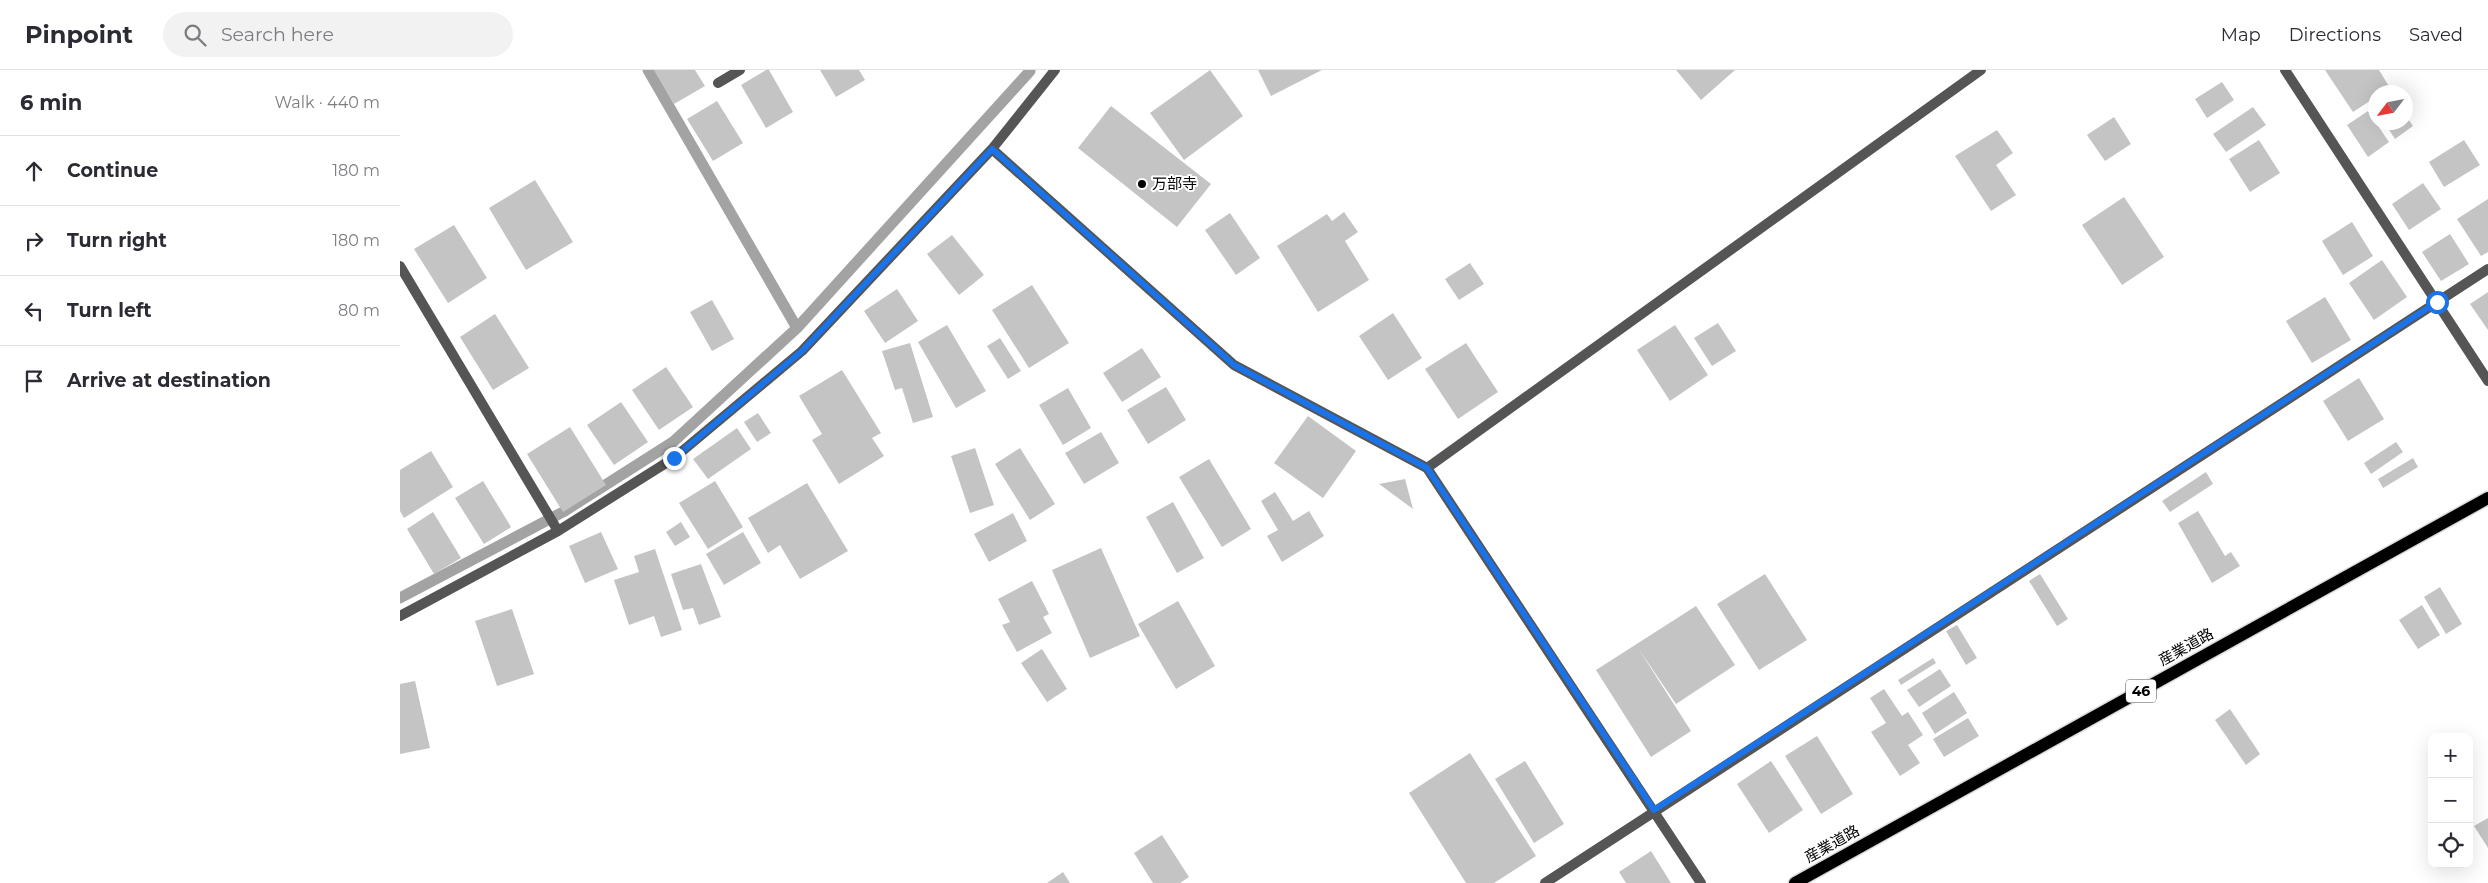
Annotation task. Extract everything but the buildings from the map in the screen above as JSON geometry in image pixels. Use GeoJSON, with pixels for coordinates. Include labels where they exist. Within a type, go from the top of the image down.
{"type":"FeatureCollection","features":[{"type":"Feature","properties":{"kind":"main road","name":"産業道路"},"geometry":{"type":"LineString","coordinates":[[1795,883],[2488,498]]}},
{"type":"Feature","properties":{"kind":"street"},"geometry":{"type":"LineString","coordinates":[[718,83],[740,70]]}},
{"type":"Feature","properties":{"kind":"street"},"geometry":{"type":"LineString","coordinates":[[400,616],[558,531],[674,458],[802,351],[992,149],[1054,70]]}},
{"type":"Feature","properties":{"kind":"street"},"geometry":{"type":"LineString","coordinates":[[1427,468],[1982,70]]}},
{"type":"Feature","properties":{"kind":"street"},"geometry":{"type":"LineString","coordinates":[[2286,70],[2488,381]]}},
{"type":"Feature","properties":{"kind":"street"},"geometry":{"type":"LineString","coordinates":[[992,149],[1234,365],[1427,468],[1701,883]]}},
{"type":"Feature","properties":{"kind":"street"},"geometry":{"type":"LineString","coordinates":[[400,266],[558,531]]}},
{"type":"Feature","properties":{"kind":"street"},"geometry":{"type":"LineString","coordinates":[[1545,883],[1654,810],[2488,269]]}},
{"type":"Feature","properties":{"kind":"waterway"},"geometry":{"type":"LineString","coordinates":[[648,70],[797,328]]}},
{"type":"Feature","properties":{"kind":"waterway"},"geometry":{"type":"LineString","coordinates":[[400,598],[563,512],[673,442],[797,328],[1030,71]]}},
{"type":"Feature","properties":{"kind":"place","name":"万部寺"},"geometry":{"type":"Point","coordinates":[1142,184]}},
{"type":"Feature","properties":{"kind":"route"},"geometry":{"type":"LineString","coordinates":[[674,458],[802,351],[992,149],[1159,296],[1234,365],[1427,468],[1654,810],[2437,302]]}}]}
